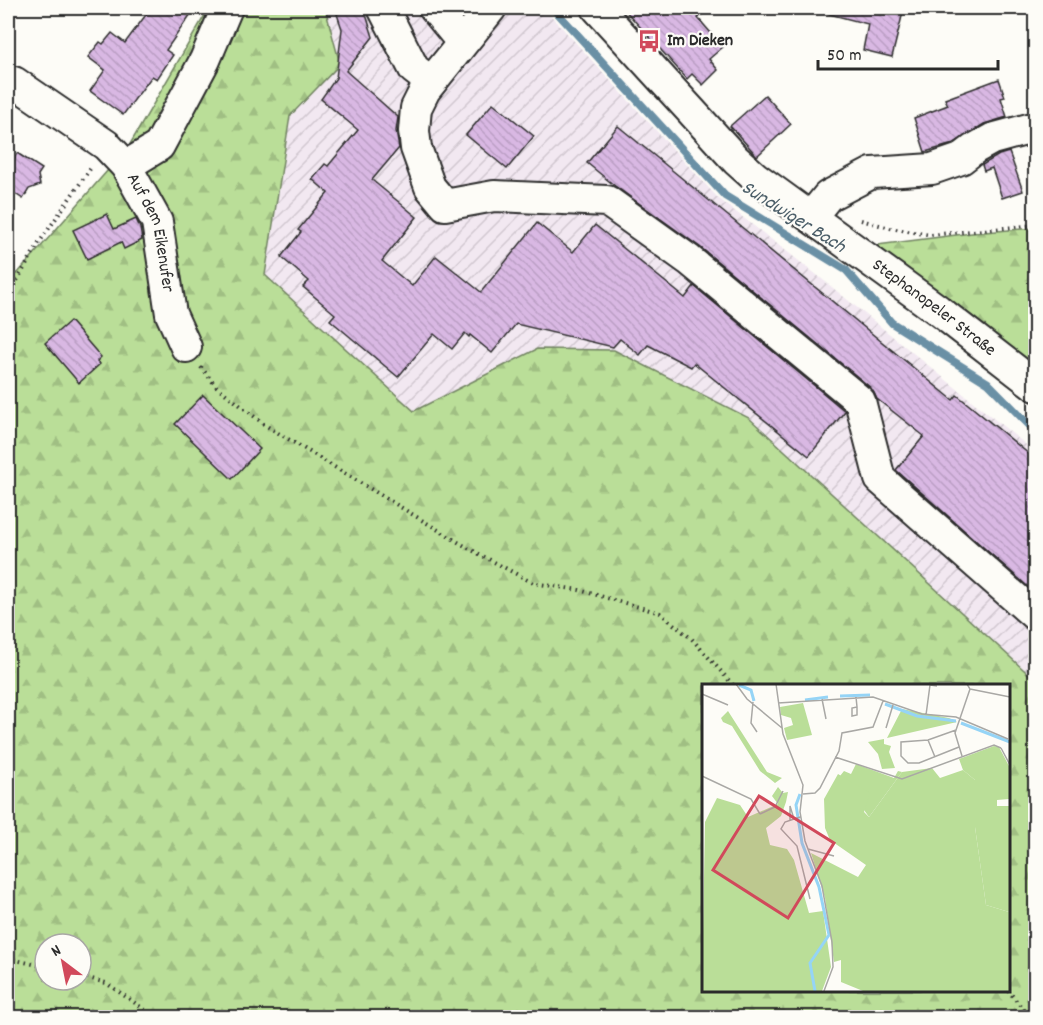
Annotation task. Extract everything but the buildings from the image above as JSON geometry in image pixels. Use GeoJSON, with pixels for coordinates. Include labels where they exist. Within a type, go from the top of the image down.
{"type":"FeatureCollection","features":[{"type":"Feature","properties":{"kind":"street","name":"Auf dem Eikenufer"},"geometry":{"type":"LineString","coordinates":[[186,347],[171,314],[157,222],[116,155],[159,146],[205,60],[227,8]]}},
{"type":"Feature","properties":{"kind":"street"},"geometry":{"type":"LineString","coordinates":[[382,8],[414,69],[431,82]]}},
{"type":"Feature","properties":{"kind":"street"},"geometry":{"type":"LineString","coordinates":[[434,8],[462,42]]}},
{"type":"Feature","properties":{"kind":"street"},"geometry":{"type":"LineString","coordinates":[[491,8],[424,90],[416,108],[414,120],[416,148],[430,187],[445,205],[494,196],[607,201],[689,260],[860,401],[880,479],[1035,616]]}},
{"type":"Feature","properties":{"kind":"street","name":"Stephanopeler Straße"},"geometry":{"type":"LineString","coordinates":[[597,8],[736,160],[755,177],[938,310],[1035,386]]}},
{"type":"Feature","properties":{"kind":"street"},"geometry":{"type":"LineString","coordinates":[[8,81],[14,82],[116,155]]}},
{"type":"Feature","properties":{"kind":"street"},"geometry":{"type":"LineString","coordinates":[[820,224],[828,196],[872,173],[932,169],[961,159],[974,148],[992,138],[1035,128]]}},
{"type":"Feature","properties":{"kind":"path"},"geometry":{"type":"LineString","coordinates":[[8,297],[39,243],[116,155]]}},
{"type":"Feature","properties":{"kind":"path"},"geometry":{"type":"LineString","coordinates":[[820,224],[844,215],[890,228],[930,235],[1035,225]]}},
{"type":"Feature","properties":{"kind":"path"},"geometry":{"type":"LineString","coordinates":[[186,347],[216,387],[265,425],[468,548],[532,583],[579,590],[660,614],[692,639],[732,684]]}},
{"type":"Feature","properties":{"kind":"path"},"geometry":{"type":"LineString","coordinates":[[8,958],[33,964]]}},
{"type":"Feature","properties":{"kind":"path"},"geometry":{"type":"LineString","coordinates":[[93,979],[106,983],[153,1017]]}},
{"type":"Feature","properties":{"kind":"path"},"geometry":{"type":"LineString","coordinates":[[1010,992],[1030,1017]]}},
{"type":"Feature","properties":{"kind":"shaded area"},"geometry":{"type":"Polygon","coordinates":[[[325,8],[544,8],[718,198],[817,275],[1035,452],[1035,680],[749,418],[614,350],[537,349],[414,411],[265,275],[290,116],[340,64],[325,8]]]}},
{"type":"Feature","properties":{"kind":"green space"},"geometry":{"type":"Polygon","coordinates":[[[209,8],[325,8],[340,64],[290,116],[265,275],[414,411],[537,349],[614,350],[749,418],[1035,680],[1035,1017],[8,1018],[8,270],[17,274],[129,146],[209,8]]]}},
{"type":"Feature","properties":{"kind":"green space"},"geometry":{"type":"Polygon","coordinates":[[[1035,228],[1035,370],[869,246],[972,233],[1035,228]]]}},
{"type":"Feature","properties":{"kind":"waterway","name":"Sundwiger Bach"},"geometry":{"type":"LineString","coordinates":[[553,8],[725,196],[846,270],[892,323],[988,383],[1036,432]]}},
{"type":"Feature","properties":{"kind":"place","name":"Im Dieken"},"geometry":{"type":"Point","coordinates":[649,41]}}]}
